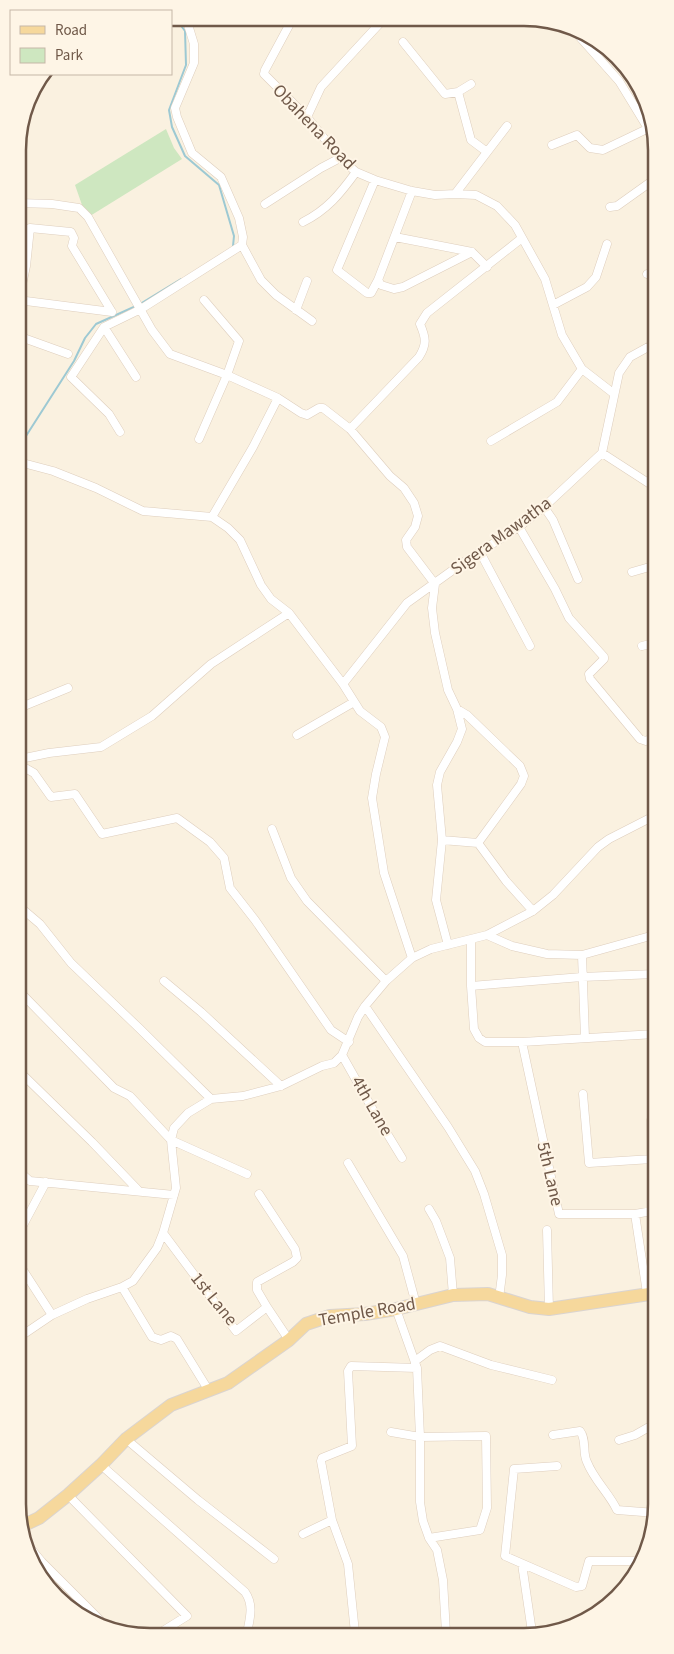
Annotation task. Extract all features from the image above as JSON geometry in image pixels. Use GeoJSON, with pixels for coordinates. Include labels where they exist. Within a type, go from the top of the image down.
{"type":"FeatureCollection","features":[{"type":"Feature","properties":{"kind":"main road","name":"Temple Road"},"geometry":{"type":"LineString","coordinates":[[28,1523],[39,1518],[68,1495],[126,1439],[171,1404],[228,1383],[289,1340],[306,1324],[330,1316],[365,1314],[416,1304],[453,1294],[488,1294],[530,1307],[549,1309],[647,1294]]}},
{"type":"Feature","properties":{"kind":"street"},"geometry":{"type":"LineString","coordinates":[[307,118],[321,87],[377,26]]}},
{"type":"Feature","properties":{"kind":"street"},"geometry":{"type":"LineString","coordinates":[[189,27],[194,44],[194,63],[176,108],[176,117],[192,153],[221,177],[239,218],[244,237],[242,246],[261,280],[276,295],[312,321]]}},
{"type":"Feature","properties":{"kind":"street","name":"Obahena Road"},"geometry":{"type":"LineString","coordinates":[[289,27],[264,74],[307,118],[340,158],[356,172],[412,191],[435,195],[476,195],[497,206],[515,225],[545,279],[562,335],[582,369],[614,394]]}},
{"type":"Feature","properties":{"kind":"street"},"geometry":{"type":"LineString","coordinates":[[403,42],[445,94],[458,92],[472,84]]}},
{"type":"Feature","properties":{"kind":"street"},"geometry":{"type":"LineString","coordinates":[[584,42],[619,81],[645,124]]}},
{"type":"Feature","properties":{"kind":"street"},"geometry":{"type":"LineString","coordinates":[[458,92],[471,140],[487,152]]}},
{"type":"Feature","properties":{"kind":"street"},"geometry":{"type":"LineString","coordinates":[[455,194],[507,126]]}},
{"type":"Feature","properties":{"kind":"street"},"geometry":{"type":"LineString","coordinates":[[552,145],[577,135],[590,148],[603,150],[647,133]]}},
{"type":"Feature","properties":{"kind":"street"},"geometry":{"type":"LineString","coordinates":[[266,204],[321,168],[340,158]]}},
{"type":"Feature","properties":{"kind":"street"},"geometry":{"type":"LineString","coordinates":[[303,222],[320,213],[342,192],[356,172]]}},
{"type":"Feature","properties":{"kind":"street"},"geometry":{"type":"LineString","coordinates":[[375,180],[337,270],[368,293],[371,293],[378,280],[412,191]]}},
{"type":"Feature","properties":{"kind":"street"},"geometry":{"type":"LineString","coordinates":[[610,206],[617,206],[648,184]]}},
{"type":"Feature","properties":{"kind":"street"},"geometry":{"type":"LineString","coordinates":[[27,203],[52,204],[78,208],[88,217],[152,330],[170,354],[227,375],[278,398],[301,414],[307,415],[319,408],[323,408],[350,429],[390,476],[404,488],[414,503],[418,516],[415,527],[406,540],[407,547],[434,584]]}},
{"type":"Feature","properties":{"kind":"street"},"geometry":{"type":"LineString","coordinates":[[27,249],[30,228],[71,232],[74,238],[72,246],[112,312],[27,302]]}},
{"type":"Feature","properties":{"kind":"street"},"geometry":{"type":"LineString","coordinates":[[395,237],[472,252],[487,267]]}},
{"type":"Feature","properties":{"kind":"street"},"geometry":{"type":"LineString","coordinates":[[350,429],[419,357],[425,346],[424,333],[420,324],[427,313],[522,238]]}},
{"type":"Feature","properties":{"kind":"street"},"geometry":{"type":"LineString","coordinates":[[553,305],[587,287],[596,277],[607,244]]}},
{"type":"Feature","properties":{"kind":"street"},"geometry":{"type":"LineString","coordinates":[[120,432],[108,414],[71,377],[104,327],[242,246]]}},
{"type":"Feature","properties":{"kind":"street"},"geometry":{"type":"LineString","coordinates":[[378,280],[381,285],[394,289],[403,287],[472,252]]}},
{"type":"Feature","properties":{"kind":"street"},"geometry":{"type":"LineString","coordinates":[[296,310],[307,282]]}},
{"type":"Feature","properties":{"kind":"street"},"geometry":{"type":"LineString","coordinates":[[198,439],[227,375],[239,341],[204,300]]}},
{"type":"Feature","properties":{"kind":"street"},"geometry":{"type":"LineString","coordinates":[[104,327],[136,377]]}},
{"type":"Feature","properties":{"kind":"street"},"geometry":{"type":"LineString","coordinates":[[27,339],[68,354]]}},
{"type":"Feature","properties":{"kind":"street"},"geometry":{"type":"LineString","coordinates":[[648,347],[630,356],[619,373],[602,453],[648,483]]}},
{"type":"Feature","properties":{"kind":"street"},"geometry":{"type":"LineString","coordinates":[[491,441],[557,402],[582,369]]}},
{"type":"Feature","properties":{"kind":"street"},"geometry":{"type":"LineString","coordinates":[[212,517],[253,447],[278,398]]}},
{"type":"Feature","properties":{"kind":"street","name":"Sigera Mawatha"},"geometry":{"type":"LineString","coordinates":[[343,684],[407,603],[544,507],[602,453]]}},
{"type":"Feature","properties":{"kind":"street"},"geometry":{"type":"LineString","coordinates":[[27,464],[62,474],[96,488],[143,512],[212,517],[228,528],[240,540],[261,585],[271,599],[290,613],[343,684],[360,712],[381,726],[385,736],[372,798],[384,873],[412,958]]}},
{"type":"Feature","properties":{"kind":"street"},"geometry":{"type":"LineString","coordinates":[[544,507],[554,520],[578,579]]}},
{"type":"Feature","properties":{"kind":"street"},"geometry":{"type":"LineString","coordinates":[[518,527],[555,589],[569,618],[604,657],[590,674],[590,679],[640,739],[648,740]]}},
{"type":"Feature","properties":{"kind":"street"},"geometry":{"type":"LineString","coordinates":[[480,552],[530,646]]}},
{"type":"Feature","properties":{"kind":"street"},"geometry":{"type":"LineString","coordinates":[[632,572],[648,568]]}},
{"type":"Feature","properties":{"kind":"street","name":"Sigera Mawatha"},"geometry":{"type":"LineString","coordinates":[[434,584],[432,608],[435,633],[448,690],[462,729],[440,772],[438,785],[442,840],[436,900],[448,945]]}},
{"type":"Feature","properties":{"kind":"street"},"geometry":{"type":"LineString","coordinates":[[27,758],[101,747],[152,716],[211,664],[290,613]]}},
{"type":"Feature","properties":{"kind":"street"},"geometry":{"type":"LineString","coordinates":[[642,646],[648,645]]}},
{"type":"Feature","properties":{"kind":"street"},"geometry":{"type":"LineString","coordinates":[[27,705],[68,688]]}},
{"type":"Feature","properties":{"kind":"street"},"geometry":{"type":"LineString","coordinates":[[297,735],[354,702]]}},
{"type":"Feature","properties":{"kind":"street"},"geometry":{"type":"LineString","coordinates":[[456,709],[467,715],[520,766],[524,776],[521,784],[478,843]]}},
{"type":"Feature","properties":{"kind":"street"},"geometry":{"type":"LineString","coordinates":[[27,769],[34,773],[51,797],[75,794],[102,834],[177,818],[210,842],[224,858],[230,888],[255,920],[331,1030],[348,1042]]}},
{"type":"Feature","properties":{"kind":"street"},"geometry":{"type":"LineString","coordinates":[[26,1332],[52,1314],[133,1281],[157,1248],[162,1233],[176,1188],[171,1140],[174,1128],[188,1114],[211,1099],[243,1096],[281,1086],[322,1066],[334,1063],[342,1055],[358,1017],[365,1006],[386,981],[412,958],[431,949],[487,936],[533,912],[553,895],[598,847],[609,839],[648,819]]}},
{"type":"Feature","properties":{"kind":"street"},"geometry":{"type":"LineString","coordinates":[[272,829],[291,878],[307,901],[386,981]]}},
{"type":"Feature","properties":{"kind":"street"},"geometry":{"type":"LineString","coordinates":[[442,840],[478,843],[506,881],[533,912]]}},
{"type":"Feature","properties":{"kind":"street"},"geometry":{"type":"LineString","coordinates":[[26,912],[40,924],[71,963],[211,1099]]}},
{"type":"Feature","properties":{"kind":"street"},"geometry":{"type":"LineString","coordinates":[[487,936],[512,946],[547,954],[582,955],[647,936]]}},
{"type":"Feature","properties":{"kind":"street"},"geometry":{"type":"LineString","coordinates":[[471,939],[471,986],[474,1028],[479,1038],[485,1042],[522,1042],[647,1034]]}},
{"type":"Feature","properties":{"kind":"street"},"geometry":{"type":"LineString","coordinates":[[582,955],[585,1038]]}},
{"type":"Feature","properties":{"kind":"street"},"geometry":{"type":"LineString","coordinates":[[471,986],[582,977],[647,974]]}},
{"type":"Feature","properties":{"kind":"street"},"geometry":{"type":"LineString","coordinates":[[164,981],[201,1012],[281,1086]]}},
{"type":"Feature","properties":{"kind":"street"},"geometry":{"type":"LineString","coordinates":[[26,999],[114,1088],[130,1096],[171,1140],[247,1174]]}},
{"type":"Feature","properties":{"kind":"street"},"geometry":{"type":"LineString","coordinates":[[365,1006],[448,1127],[475,1171],[484,1194],[502,1255],[499,1298]]}},
{"type":"Feature","properties":{"kind":"street","name":"5th Lane"},"geometry":{"type":"LineString","coordinates":[[522,1042],[559,1214],[635,1214]]}},
{"type":"Feature","properties":{"kind":"street","name":"4th Lane"},"geometry":{"type":"LineString","coordinates":[[342,1055],[402,1158]]}},
{"type":"Feature","properties":{"kind":"street"},"geometry":{"type":"LineString","coordinates":[[26,1078],[139,1191]]}},
{"type":"Feature","properties":{"kind":"street"},"geometry":{"type":"LineString","coordinates":[[583,1094],[590,1163],[647,1159]]}},
{"type":"Feature","properties":{"kind":"street"},"geometry":{"type":"LineString","coordinates":[[348,1163],[403,1256],[416,1304]]}},
{"type":"Feature","properties":{"kind":"street"},"geometry":{"type":"LineString","coordinates":[[26,1178],[30,1181],[174,1195]]}},
{"type":"Feature","properties":{"kind":"street"},"geometry":{"type":"LineString","coordinates":[[26,1219],[46,1182]]}},
{"type":"Feature","properties":{"kind":"street"},"geometry":{"type":"LineString","coordinates":[[259,1194],[295,1249],[297,1258],[257,1282],[257,1290],[289,1340]]}},
{"type":"Feature","properties":{"kind":"street"},"geometry":{"type":"LineString","coordinates":[[429,1210],[436,1221],[450,1258],[453,1294]]}},
{"type":"Feature","properties":{"kind":"street"},"geometry":{"type":"LineString","coordinates":[[647,1213],[635,1214],[647,1274]]}},
{"type":"Feature","properties":{"kind":"street"},"geometry":{"type":"LineString","coordinates":[[546,1230],[549,1309]]}},
{"type":"Feature","properties":{"kind":"street","name":"1st Lane"},"geometry":{"type":"LineString","coordinates":[[162,1233],[236,1331],[267,1308]]}},
{"type":"Feature","properties":{"kind":"street"},"geometry":{"type":"LineString","coordinates":[[26,1275],[52,1314]]}},
{"type":"Feature","properties":{"kind":"street"},"geometry":{"type":"LineString","coordinates":[[122,1287],[152,1337],[161,1340],[171,1336],[177,1339],[209,1391]]}},
{"type":"Feature","properties":{"kind":"street"},"geometry":{"type":"LineString","coordinates":[[396,1308],[416,1364],[420,1436],[420,1502],[423,1521],[429,1538],[437,1550],[443,1580],[446,1628]]}},
{"type":"Feature","properties":{"kind":"street"},"geometry":{"type":"LineString","coordinates":[[354,1628],[348,1564],[332,1520],[321,1461],[322,1458],[352,1446],[348,1371],[351,1366],[416,1364],[430,1350],[440,1346],[491,1364],[552,1380]]}},
{"type":"Feature","properties":{"kind":"street"},"geometry":{"type":"LineString","coordinates":[[619,1440],[635,1435],[647,1428]]}},
{"type":"Feature","properties":{"kind":"street"},"geometry":{"type":"LineString","coordinates":[[553,1435],[580,1431],[584,1436],[585,1459],[592,1474],[611,1497],[618,1510],[647,1512]]}},
{"type":"Feature","properties":{"kind":"street"},"geometry":{"type":"LineString","coordinates":[[391,1432],[420,1436],[486,1436],[487,1508],[480,1530],[429,1538]]}},
{"type":"Feature","properties":{"kind":"street"},"geometry":{"type":"LineString","coordinates":[[126,1439],[198,1500],[274,1559]]}},
{"type":"Feature","properties":{"kind":"street"},"geometry":{"type":"LineString","coordinates":[[101,1465],[245,1592],[251,1601],[248,1628]]}},
{"type":"Feature","properties":{"kind":"street"},"geometry":{"type":"LineString","coordinates":[[558,1466],[514,1469],[505,1556],[576,1587],[582,1586],[589,1561],[633,1561]]}},
{"type":"Feature","properties":{"kind":"street"},"geometry":{"type":"LineString","coordinates":[[68,1495],[187,1616],[168,1628]]}},
{"type":"Feature","properties":{"kind":"street"},"geometry":{"type":"LineString","coordinates":[[303,1534],[332,1520]]}},
{"type":"Feature","properties":{"kind":"street"},"geometry":{"type":"LineString","coordinates":[[522,1564],[531,1628]]}},
{"type":"Feature","properties":{"kind":"street"},"geometry":{"type":"LineString","coordinates":[[43,1567],[83,1608]]}},
{"type":"Feature","properties":{"kind":"green space"},"geometry":{"type":"Polygon","coordinates":[[[166,129],[174,148],[182,159],[90,216],[82,205],[75,185],[166,129]]]}},
{"type":"Feature","properties":{"kind":"waterway"},"geometry":{"type":"LineString","coordinates":[[182,27],[185,31],[186,65],[169,110],[172,127],[185,156],[219,185],[234,236],[233,246]]}},
{"type":"Feature","properties":{"kind":"waterway"},"geometry":{"type":"LineString","coordinates":[[140,304],[181,279]]}},
{"type":"Feature","properties":{"kind":"waterway"},"geometry":{"type":"LineString","coordinates":[[27,435],[74,361],[85,338],[96,324],[136,306]]}}]}
